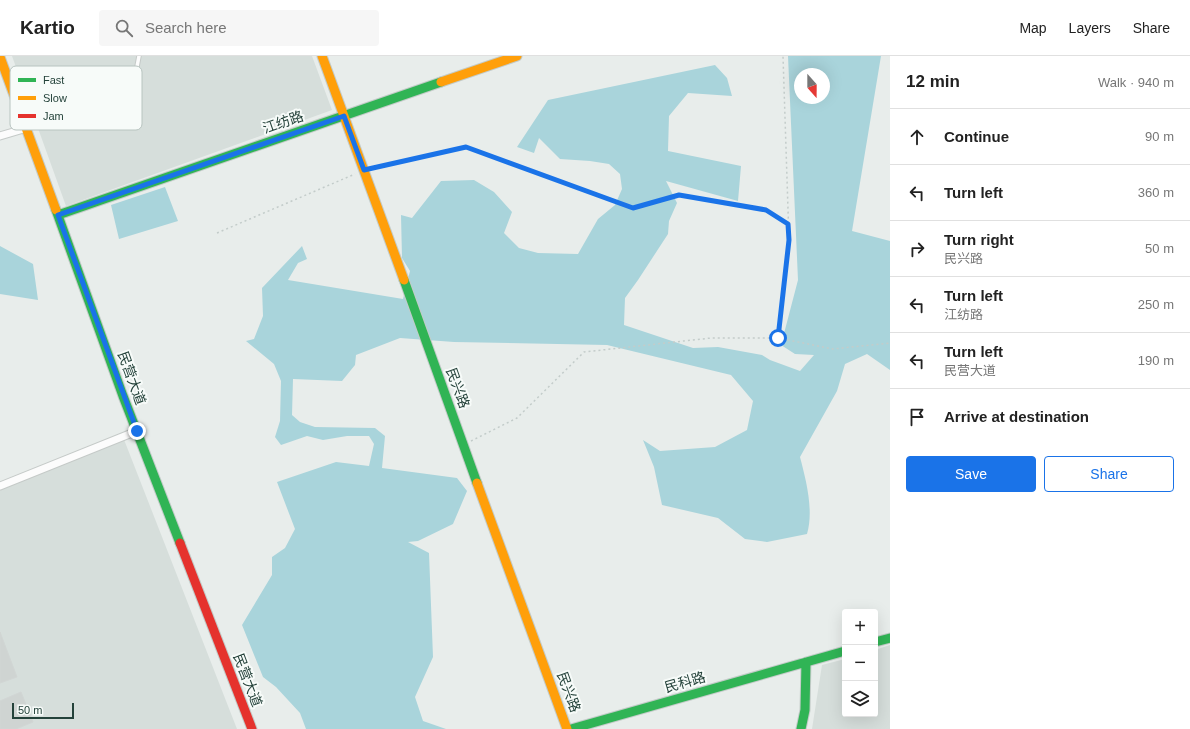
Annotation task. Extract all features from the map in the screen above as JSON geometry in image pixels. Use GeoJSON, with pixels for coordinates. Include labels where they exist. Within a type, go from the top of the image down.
{"type":"FeatureCollection","features":[{"type":"Feature","properties":{"kind":"main road","name":"民兴路"},"geometry":{"type":"LineString","coordinates":[[322,56],[568,729]]}},
{"type":"Feature","properties":{"kind":"main road","name":"江纺路"},"geometry":{"type":"LineString","coordinates":[[58,215],[517,56]]}},
{"type":"Feature","properties":{"kind":"main road","name":"民营大道"},"geometry":{"type":"LineString","coordinates":[[0,57],[10,83]]}},
{"type":"Feature","properties":{"kind":"main road","name":"民营大道"},"geometry":{"type":"LineString","coordinates":[[28,130],[137,431],[252,729]]}},
{"type":"Feature","properties":{"kind":"main road"},"geometry":{"type":"LineString","coordinates":[[878,641],[890,638]]}},
{"type":"Feature","properties":{"kind":"main road","name":"民科路"},"geometry":{"type":"LineString","coordinates":[[571,729],[842,652]]}},
{"type":"Feature","properties":{"kind":"main road"},"geometry":{"type":"LineString","coordinates":[[801,729],[805,710],[806,662]]}},
{"type":"Feature","properties":{"kind":"street"},"geometry":{"type":"LineString","coordinates":[[0,136],[20,130]]}},
{"type":"Feature","properties":{"kind":"street"},"geometry":{"type":"LineString","coordinates":[[0,486],[137,431]]}},
{"type":"Feature","properties":{"kind":"lane"},"geometry":{"type":"LineString","coordinates":[[137,66],[139,56]]}},
{"type":"Feature","properties":{"kind":"path"},"geometry":{"type":"LineString","coordinates":[[778,338],[789,240],[783,56]]}},
{"type":"Feature","properties":{"kind":"path"},"geometry":{"type":"LineString","coordinates":[[217,233],[364,170],[466,147],[633,208],[679,195],[766,210],[788,224]]}},
{"type":"Feature","properties":{"kind":"path"},"geometry":{"type":"LineString","coordinates":[[464,444],[516,418],[584,352],[711,338],[778,338],[833,349],[890,343]]}},
{"type":"Feature","properties":{"kind":"shaded area"},"geometry":{"type":"Polygon","coordinates":[[[12,56],[312,56],[332,110],[66,206],[39,130],[142,130],[142,66],[16,66],[12,56]]]}},
{"type":"Feature","properties":{"kind":"shaded area"},"geometry":{"type":"Polygon","coordinates":[[[123,437],[237,729],[0,729],[0,485],[123,437]]]}},
{"type":"Feature","properties":{"kind":"shaded area"},"geometry":{"type":"Polygon","coordinates":[[[890,645],[890,729],[812,729],[822,665],[842,660],[842,717],[878,717],[878,649],[890,645]]]}},
{"type":"Feature","properties":{"kind":"water"},"geometry":{"type":"Polygon","coordinates":[[[788,56],[881,56],[852,231],[890,241],[890,370],[867,354],[845,364],[837,391],[800,457],[807,485],[810,515],[807,534],[767,542],[745,539],[718,518],[662,505],[654,467],[643,440],[660,451],[715,447],[747,430],[753,401],[731,375],[607,345],[454,342],[400,338],[356,355],[355,365],[342,381],[293,379],[292,415],[300,422],[315,427],[375,428],[385,436],[382,468],[457,478],[467,491],[453,524],[418,541],[408,542],[429,553],[433,657],[415,697],[423,721],[446,729],[306,729],[300,713],[276,687],[263,677],[242,625],[272,575],[272,557],[285,548],[295,529],[277,482],[336,462],[369,466],[374,444],[369,436],[347,436],[323,440],[307,436],[281,445],[275,437],[280,421],[281,381],[274,364],[246,341],[254,339],[263,316],[262,288],[302,246],[307,259],[298,263],[288,280],[403,299],[410,271],[402,258],[401,215],[412,218],[441,181],[474,180],[494,192],[512,212],[504,233],[519,248],[538,253],[578,254],[598,219],[615,205],[622,189],[620,174],[609,164],[560,159],[539,138],[534,153],[517,147],[548,100],[715,65],[727,78],[732,96],[688,93],[669,116],[668,151],[741,166],[738,201],[666,181],[677,203],[669,221],[668,234],[625,298],[624,325],[693,348],[718,347],[762,355],[770,360],[800,371],[814,355],[795,354],[781,345],[798,280],[788,56]]]}},
{"type":"Feature","properties":{"kind":"water"},"geometry":{"type":"Polygon","coordinates":[[[165,187],[178,221],[119,239],[111,205],[165,187]]]}},
{"type":"Feature","properties":{"kind":"water"},"geometry":{"type":"Polygon","coordinates":[[[0,246],[33,264],[38,300],[0,294],[0,246]]]}},
{"type":"Feature","properties":{"kind":"building"},"geometry":{"type":"Polygon","coordinates":[[[0,632],[17,677],[0,683],[0,632]]]}},
{"type":"Feature","properties":{"kind":"building"},"geometry":{"type":"Polygon","coordinates":[[[21,692],[33,722],[16,729],[0,729],[0,701],[21,692]]]}},
{"type":"Feature","properties":{"kind":"traffic: fast"},"geometry":{"type":"LineString","coordinates":[[58,215],[441,82]]}},
{"type":"Feature","properties":{"kind":"traffic: fast"},"geometry":{"type":"LineString","coordinates":[[56,210],[123,396],[180,543]]}},
{"type":"Feature","properties":{"kind":"traffic: fast"},"geometry":{"type":"LineString","coordinates":[[404,280],[477,483]]}},
{"type":"Feature","properties":{"kind":"traffic: fast"},"geometry":{"type":"LineString","coordinates":[[878,641],[890,638]]}},
{"type":"Feature","properties":{"kind":"traffic: fast"},"geometry":{"type":"LineString","coordinates":[[571,729],[842,652]]}},
{"type":"Feature","properties":{"kind":"traffic: fast"},"geometry":{"type":"LineString","coordinates":[[801,729],[805,710],[806,662]]}},
{"type":"Feature","properties":{"kind":"traffic: slow"},"geometry":{"type":"LineString","coordinates":[[322,56],[404,280]]}},
{"type":"Feature","properties":{"kind":"traffic: slow"},"geometry":{"type":"LineString","coordinates":[[441,82],[517,56]]}},
{"type":"Feature","properties":{"kind":"traffic: slow"},"geometry":{"type":"LineString","coordinates":[[0,57],[10,84]]}},
{"type":"Feature","properties":{"kind":"traffic: slow"},"geometry":{"type":"LineString","coordinates":[[27,130],[56,210]]}},
{"type":"Feature","properties":{"kind":"traffic: slow"},"geometry":{"type":"LineString","coordinates":[[477,483],[567,729]]}},
{"type":"Feature","properties":{"kind":"traffic: jam"},"geometry":{"type":"LineString","coordinates":[[180,543],[252,729]]}},
{"type":"Feature","properties":{"kind":"route"},"geometry":{"type":"LineString","coordinates":[[137,431],[58,215],[344,116],[364,170],[466,147],[633,208],[679,195],[766,210],[788,224],[789,240],[778,338]]}}]}
